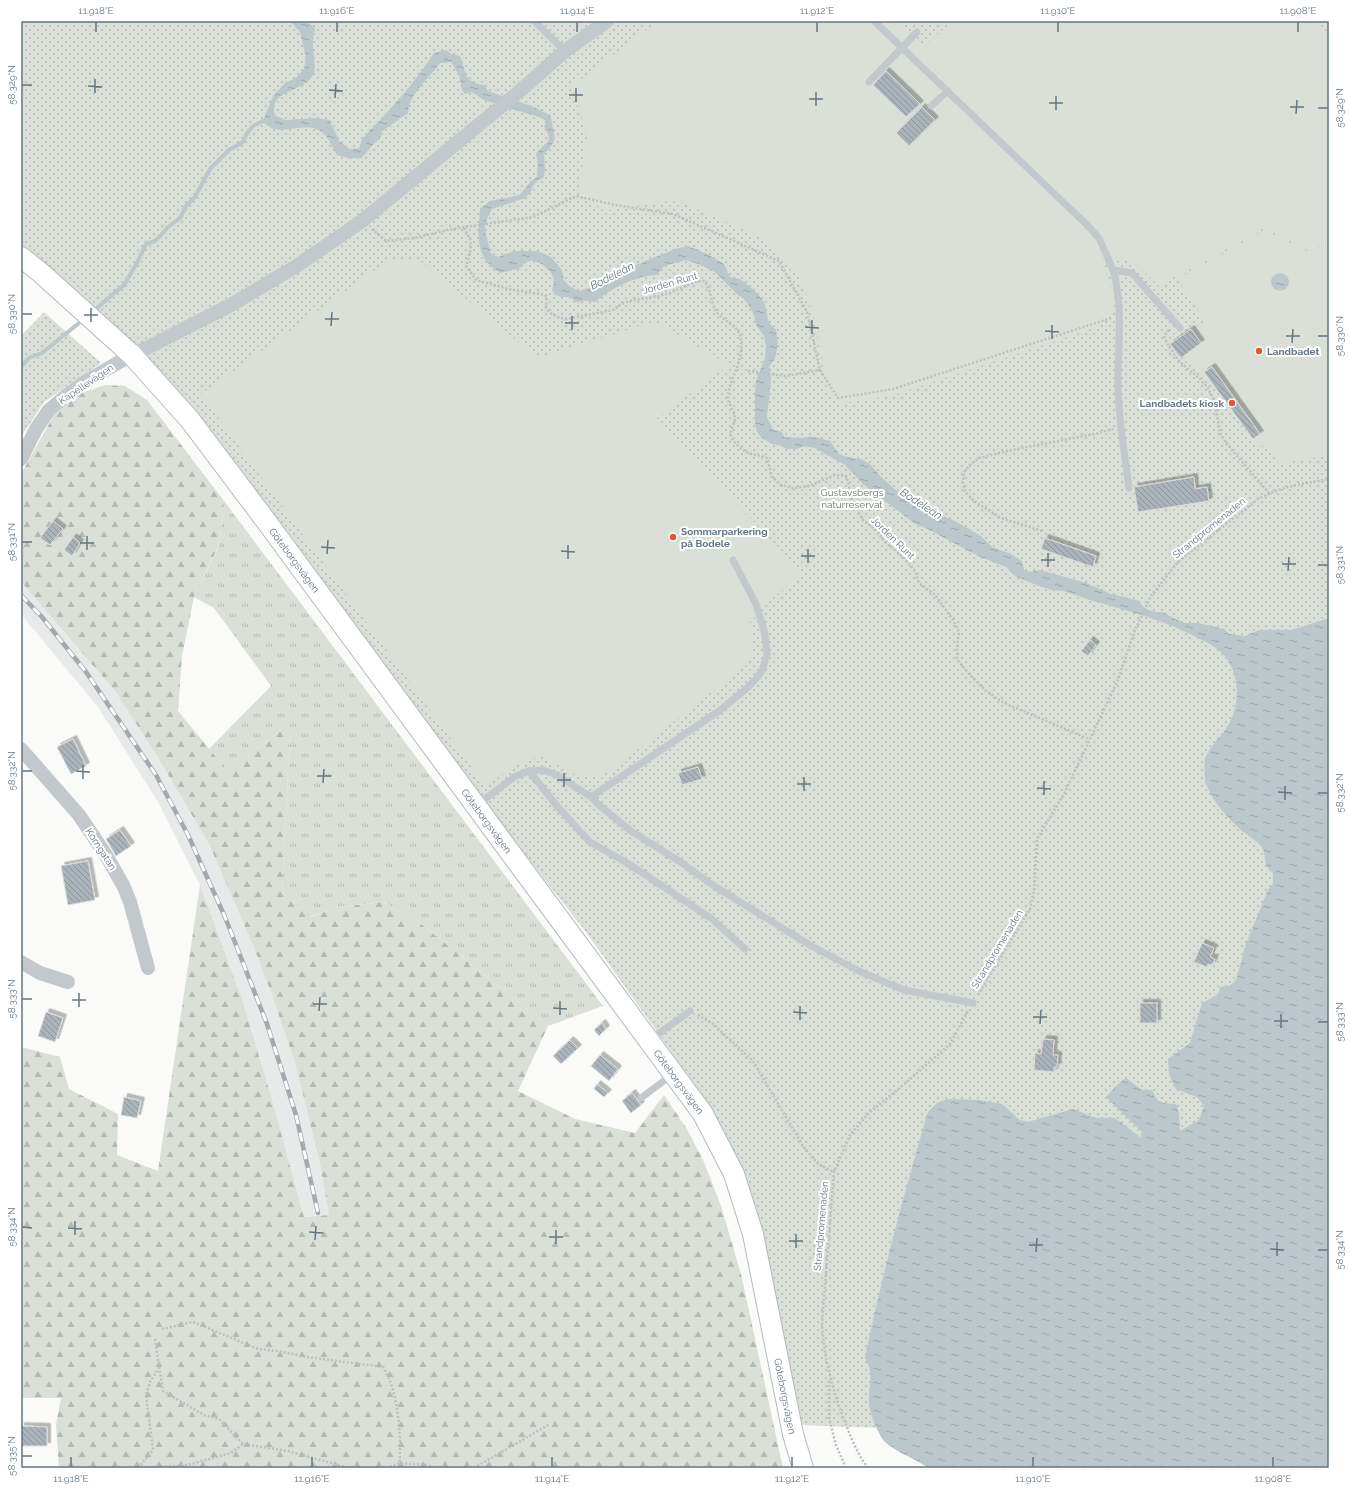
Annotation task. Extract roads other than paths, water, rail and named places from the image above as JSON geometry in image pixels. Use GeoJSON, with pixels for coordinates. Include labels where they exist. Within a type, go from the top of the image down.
{"type":"FeatureCollection","features":[{"type":"Feature","properties":{"kind":"street","name":"Kapellevägen"},"geometry":{"type":"LineString","coordinates":[[21,459],[36,428],[49,410],[83,383],[132,355],[229,306],[295,266],[362,221],[521,90],[565,51],[607,21]]}},
{"type":"Feature","properties":{"kind":"street","name":"Göteborgsvägen"},"geometry":{"type":"LineString","coordinates":[[21,257],[41,273],[132,355],[195,427],[703,1114],[734,1174],[753,1234],[793,1434],[803,1468]]}},
{"type":"Feature","properties":{"kind":"street","name":"Korngatan"},"geometry":{"type":"LineString","coordinates":[[21,749],[79,815],[106,855],[127,895],[148,968]]}},
{"type":"Feature","properties":{"kind":"street"},"geometry":{"type":"LineString","coordinates":[[21,962],[40,973],[68,982]]}},
{"type":"Feature","properties":{"kind":"lane"},"geometry":{"type":"LineString","coordinates":[[534,21],[565,51]]}},
{"type":"Feature","properties":{"kind":"lane"},"geometry":{"type":"LineString","coordinates":[[874,21],[1099,238],[1116,280],[1119,316],[1118,390],[1129,488]]}},
{"type":"Feature","properties":{"kind":"lane"},"geometry":{"type":"LineString","coordinates":[[869,82],[918,32]]}},
{"type":"Feature","properties":{"kind":"lane"},"geometry":{"type":"LineString","coordinates":[[931,106],[948,91]]}},
{"type":"Feature","properties":{"kind":"lane"},"geometry":{"type":"LineString","coordinates":[[1112,270],[1132,273],[1180,328]]}},
{"type":"Feature","properties":{"kind":"lane"},"geometry":{"type":"LineString","coordinates":[[591,797],[719,711],[746,690],[762,671],[767,655],[765,634],[756,604],[733,560]]}},
{"type":"Feature","properties":{"kind":"lane"},"geometry":{"type":"LineString","coordinates":[[475,806],[514,777],[529,771],[543,770],[557,775],[591,797],[600,806],[631,830],[711,884],[812,947],[861,972],[904,990],[973,1003]]}},
{"type":"Feature","properties":{"kind":"lane"},"geometry":{"type":"LineString","coordinates":[[529,771],[557,806],[590,842],[629,864],[712,919],[744,949]]}},
{"type":"Feature","properties":{"kind":"lane"},"geometry":{"type":"LineString","coordinates":[[648,1041],[690,1011]]}},
{"type":"Feature","properties":{"kind":"lane"},"geometry":{"type":"LineString","coordinates":[[641,1098],[673,1074]]}},
{"type":"Feature","properties":{"kind":"water"},"geometry":{"type":"Polygon","coordinates":[[[290,21],[301,21],[310,24],[315,29],[313,42],[315,66],[313,75],[309,80],[287,92],[277,100],[274,105],[274,115],[286,120],[317,118],[329,120],[340,142],[350,149],[359,148],[362,139],[409,87],[434,53],[446,50],[451,54],[460,56],[465,72],[472,82],[484,85],[488,91],[534,107],[551,116],[554,140],[544,154],[544,177],[537,181],[531,192],[525,198],[492,209],[488,216],[485,227],[491,254],[498,257],[514,251],[538,251],[551,257],[562,270],[564,281],[579,291],[603,283],[634,266],[675,249],[688,246],[707,254],[724,264],[730,277],[740,279],[755,291],[764,302],[769,323],[776,330],[778,344],[775,359],[769,367],[771,380],[767,417],[773,429],[782,432],[784,437],[815,437],[830,441],[839,454],[850,458],[861,459],[870,464],[880,476],[907,500],[936,510],[981,536],[992,547],[1011,554],[1022,561],[1024,570],[1031,572],[1040,570],[1086,583],[1111,594],[1140,601],[1141,606],[1151,611],[1164,613],[1183,623],[1198,623],[1224,629],[1229,634],[1245,636],[1259,630],[1292,630],[1329,618],[1329,1468],[928,1468],[885,1442],[877,1430],[869,1407],[870,1370],[865,1358],[871,1328],[892,1241],[924,1125],[928,1112],[937,1103],[947,1099],[979,1100],[1002,1104],[1020,1120],[1028,1122],[1073,1109],[1096,1118],[1115,1118],[1140,1137],[1144,1134],[1106,1097],[1126,1078],[1142,1090],[1152,1090],[1159,1101],[1167,1104],[1176,1104],[1179,1113],[1180,1131],[1199,1120],[1204,1106],[1197,1097],[1176,1089],[1169,1075],[1168,1059],[1190,1043],[1202,1003],[1219,994],[1220,987],[1230,986],[1236,980],[1246,944],[1267,892],[1273,883],[1273,873],[1267,866],[1261,846],[1235,825],[1226,815],[1213,798],[1205,782],[1205,759],[1210,749],[1232,719],[1237,699],[1235,679],[1228,660],[1221,652],[1211,645],[1161,622],[1064,591],[1052,590],[1039,586],[1015,576],[1006,567],[978,556],[914,523],[863,484],[845,465],[815,448],[803,446],[797,449],[787,449],[779,445],[772,444],[762,438],[757,432],[755,424],[755,394],[756,381],[765,358],[766,347],[764,336],[756,325],[754,314],[746,301],[715,272],[686,260],[663,267],[657,275],[624,283],[595,302],[575,302],[571,297],[555,295],[552,290],[554,281],[551,273],[545,266],[537,262],[529,261],[523,264],[519,269],[500,273],[492,267],[482,253],[480,245],[480,209],[490,201],[521,194],[531,181],[537,177],[538,162],[536,154],[549,140],[544,126],[547,122],[542,118],[484,100],[472,92],[465,94],[462,90],[459,75],[451,62],[440,63],[416,92],[409,105],[408,113],[381,132],[380,139],[374,143],[361,158],[348,158],[337,155],[326,136],[317,129],[310,127],[285,130],[270,127],[263,121],[273,96],[285,83],[296,78],[304,69],[306,58],[300,32],[290,21]]]}},
{"type":"Feature","properties":{"kind":"water"},"geometry":{"type":"Polygon","coordinates":[[[1276,273],[1284,273],[1289,278],[1287,289],[1284,291],[1276,291],[1271,286],[1271,278],[1276,273]]]}},
{"type":"Feature","properties":{"kind":"waterway"},"geometry":{"type":"LineString","coordinates":[[98,307],[124,285],[146,244],[155,241],[168,227],[180,218],[186,206],[195,197],[210,169],[229,150],[243,142],[247,133],[253,126],[263,121],[268,122]]}},
{"type":"Feature","properties":{"kind":"waterway"},"geometry":{"type":"LineString","coordinates":[[21,367],[29,358],[42,353],[79,323]]}},
{"type":"Feature","properties":{"kind":"railway"},"geometry":{"type":"LineString","coordinates":[[21,595],[42,617],[86,672],[156,775],[188,835],[225,917],[267,1024],[296,1115],[318,1213]]}},
{"type":"Feature","properties":{"kind":"place","name":"Landbadet"},"geometry":{"type":"Point","coordinates":[1259,351]}},
{"type":"Feature","properties":{"kind":"place","name":"Landbadets kiosk"},"geometry":{"type":"Point","coordinates":[1232,403]}},
{"type":"Feature","properties":{"kind":"place","name":"Sommarparkering på Bodele"},"geometry":{"type":"Point","coordinates":[673,537]}},
{"type":"Feature","properties":{"kind":"water label","name":"Bodeleån"},"geometry":{"type":"Point","coordinates":[612,276]}},
{"type":"Feature","properties":{"kind":"water label","name":"Bodeleån"},"geometry":{"type":"Point","coordinates":[921,504]}},
{"type":"Feature","properties":{"kind":"park label","name":"Gustavsbergs naturreservat"},"geometry":{"type":"Point","coordinates":[852,498]}}]}
